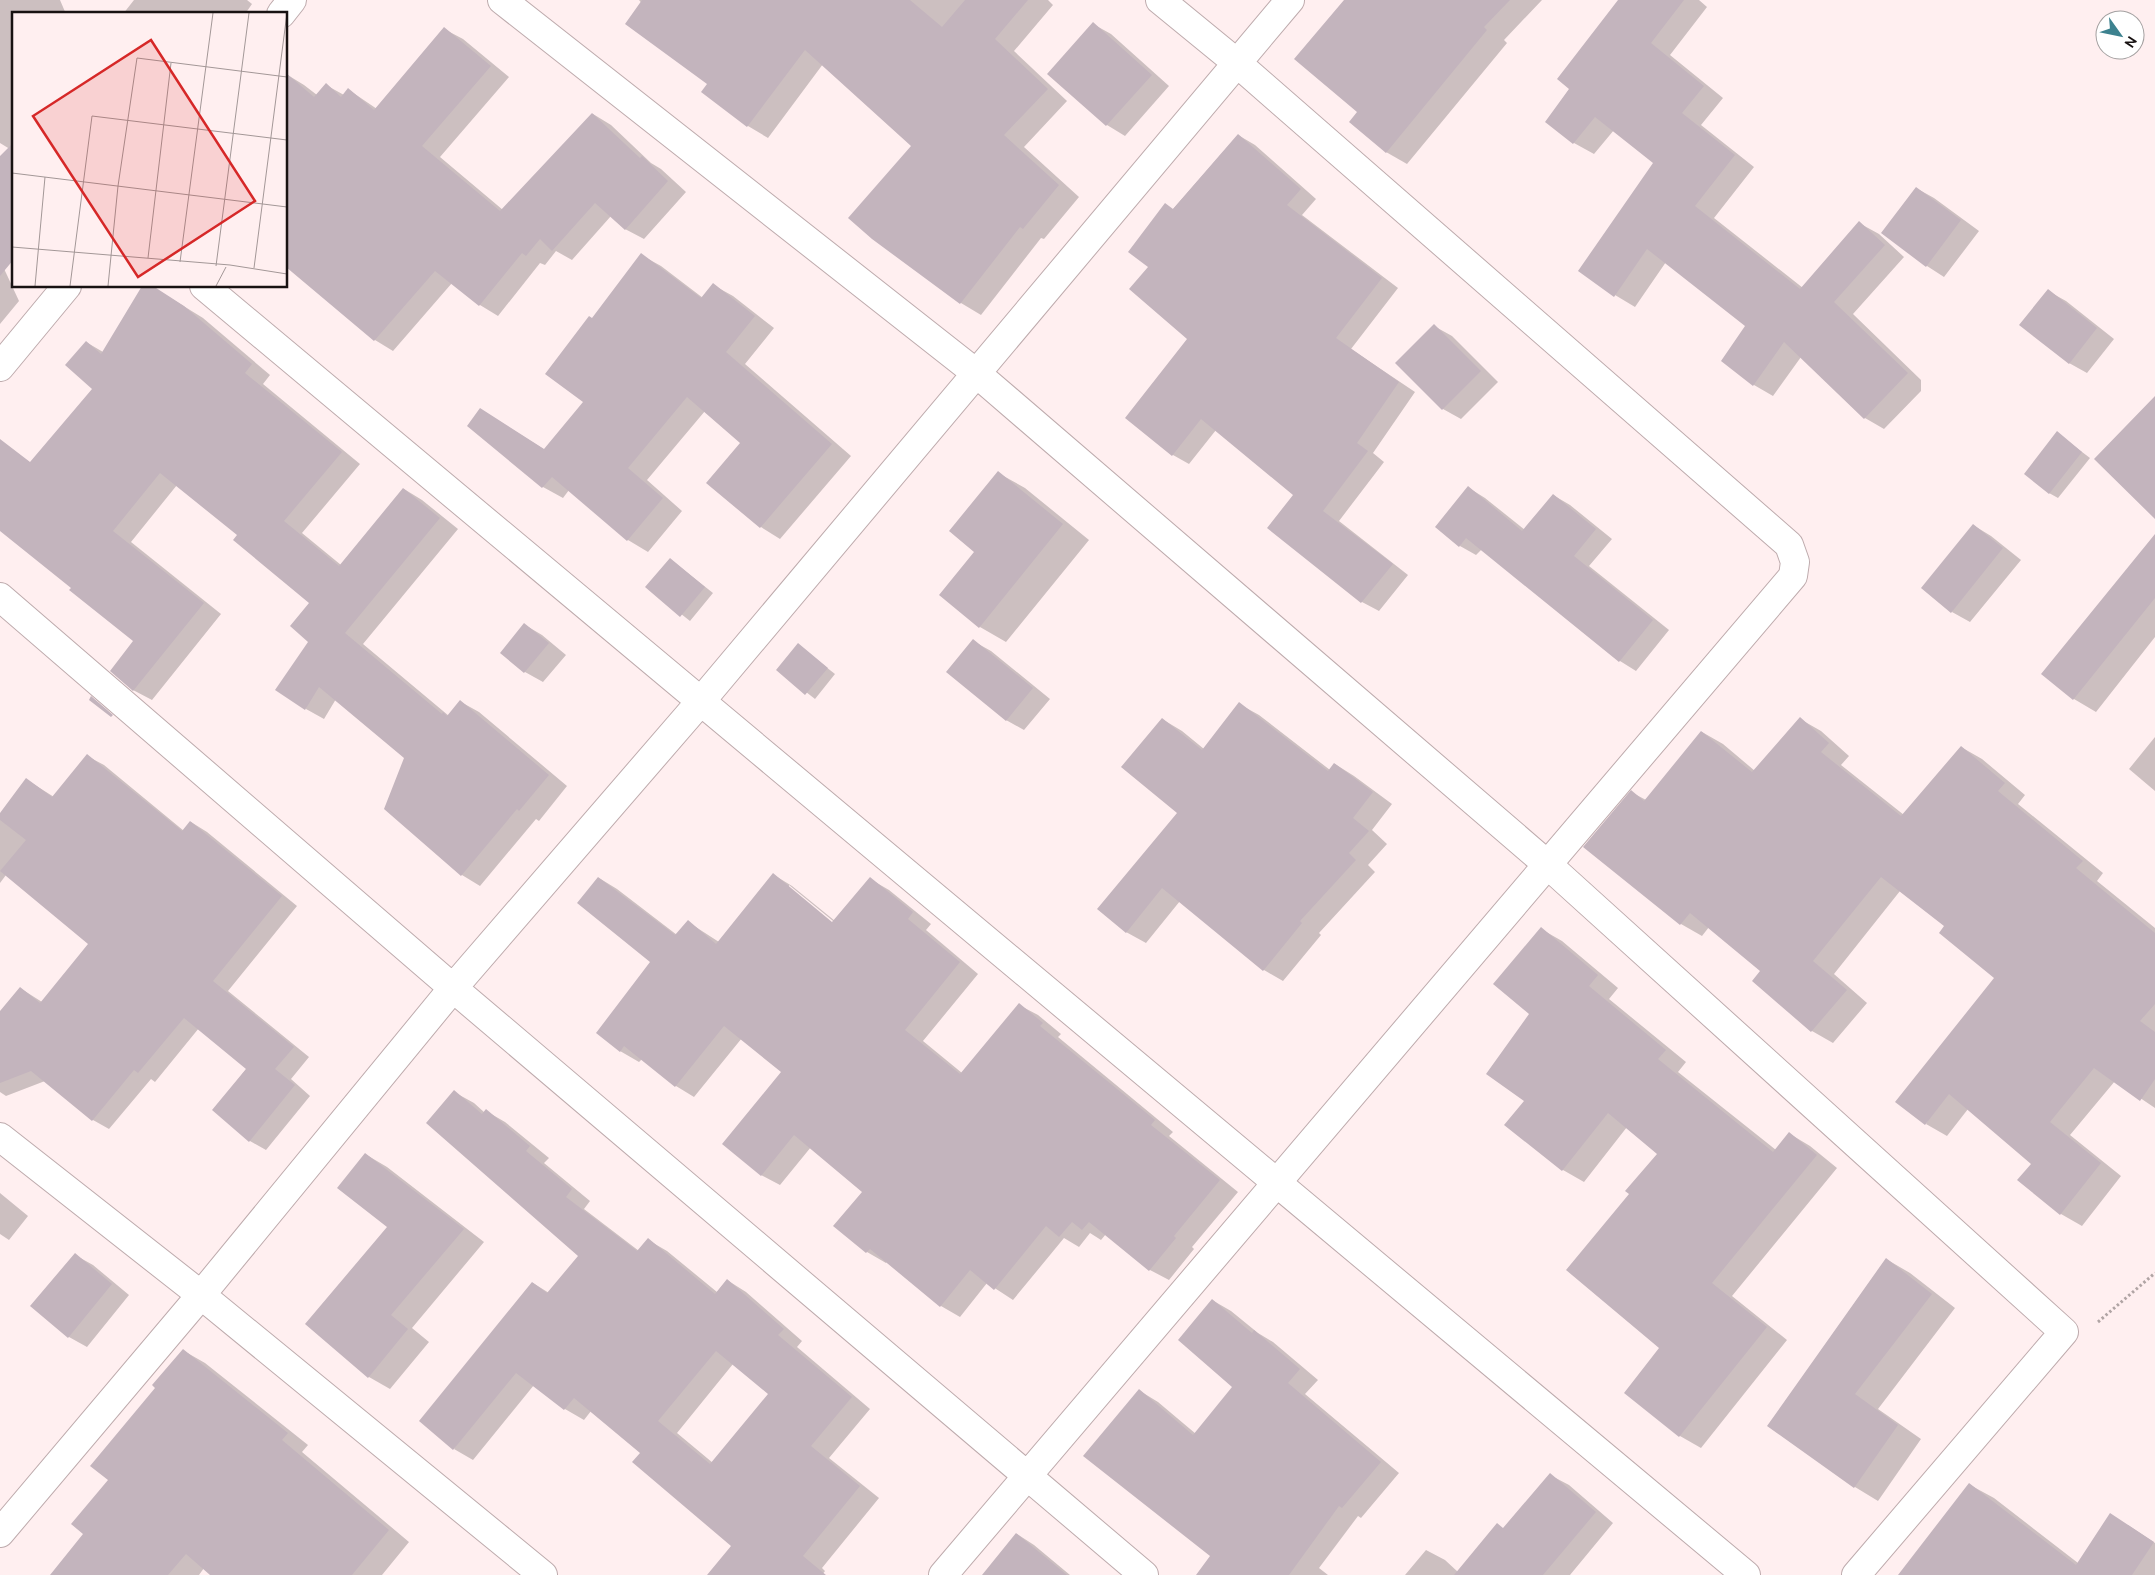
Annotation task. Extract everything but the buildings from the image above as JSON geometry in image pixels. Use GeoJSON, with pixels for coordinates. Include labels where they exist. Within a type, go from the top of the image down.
{"type":"FeatureCollection","features":[{"type":"Feature","properties":{"kind":"street"},"geometry":{"type":"LineString","coordinates":[[283,12],[292,0]]}},
{"type":"Feature","properties":{"kind":"street"},"geometry":{"type":"LineString","coordinates":[[502,0],[976,373],[1548,865],[2064,1332],[1856,1575]]}},
{"type":"Feature","properties":{"kind":"street"},"geometry":{"type":"LineString","coordinates":[[943,1575],[1793,576],[1795,562],[1790,545],[1237,63],[1160,0]]}},
{"type":"Feature","properties":{"kind":"street"},"geometry":{"type":"LineString","coordinates":[[0,1533],[201,1295],[453,988],[700,701],[1290,0]]}},
{"type":"Feature","properties":{"kind":"street"},"geometry":{"type":"LineString","coordinates":[[0,366],[65,288]]}},
{"type":"Feature","properties":{"kind":"street"},"geometry":{"type":"LineString","coordinates":[[206,288],[1746,1575]]}},
{"type":"Feature","properties":{"kind":"street"},"geometry":{"type":"LineString","coordinates":[[0,597],[453,988],[1144,1575]]}},
{"type":"Feature","properties":{"kind":"street"},"geometry":{"type":"LineString","coordinates":[[0,1137],[201,1295],[543,1575]]}},
{"type":"Feature","properties":{"kind":"path"},"geometry":{"type":"LineString","coordinates":[[2064,1332],[2097,1322],[2155,1273]]}}]}
